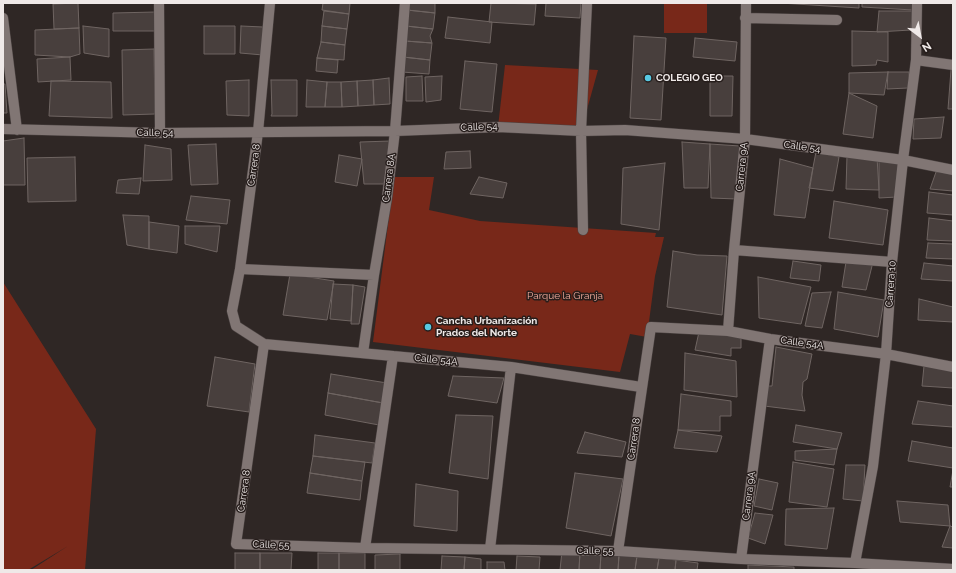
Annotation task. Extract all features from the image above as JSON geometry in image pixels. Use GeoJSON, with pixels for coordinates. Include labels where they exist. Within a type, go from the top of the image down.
{"type":"FeatureCollection","features":[{"type":"Feature","properties":{"kind":"street"},"geometry":{"type":"LineString","coordinates":[[159,3],[160,133]]}},
{"type":"Feature","properties":{"kind":"street","name":"Carrera 8"},"geometry":{"type":"LineString","coordinates":[[236,326],[232,311],[240,269],[258,132],[270,3]]}},
{"type":"Feature","properties":{"kind":"street","name":"Carrera 8A"},"geometry":{"type":"LineString","coordinates":[[363,353],[387,198],[395,130],[405,3]]}},
{"type":"Feature","properties":{"kind":"street"},"geometry":{"type":"LineString","coordinates":[[583,230],[580,131],[588,3]]}},
{"type":"Feature","properties":{"kind":"street","name":"Carrera 9A"},"geometry":{"type":"LineString","coordinates":[[728,331],[745,139],[746,3]]}},
{"type":"Feature","properties":{"kind":"street","name":"Carrera 10"},"geometry":{"type":"LineString","coordinates":[[855,563],[873,466],[886,354],[892,262],[916,60],[917,3]]}},
{"type":"Feature","properties":{"kind":"street"},"geometry":{"type":"LineString","coordinates":[[3,18],[17,130]]}},
{"type":"Feature","properties":{"kind":"street"},"geometry":{"type":"LineString","coordinates":[[746,18],[837,20]]}},
{"type":"Feature","properties":{"kind":"street"},"geometry":{"type":"LineString","coordinates":[[916,60],[953,65]]}},
{"type":"Feature","properties":{"kind":"street","name":"Calle 54"},"geometry":{"type":"LineString","coordinates":[[3,129],[160,133],[498,127],[580,131],[625,130],[745,139],[903,160],[953,170]]}},
{"type":"Feature","properties":{"kind":"street"},"geometry":{"type":"LineString","coordinates":[[734,250],[892,262]]}},
{"type":"Feature","properties":{"kind":"street"},"geometry":{"type":"LineString","coordinates":[[240,269],[374,275]]}},
{"type":"Feature","properties":{"kind":"street","name":"Calle 54A"},"geometry":{"type":"LineString","coordinates":[[236,326],[264,344],[511,368],[641,387]]}},
{"type":"Feature","properties":{"kind":"street","name":"Carrera 8"},"geometry":{"type":"LineString","coordinates":[[618,551],[641,387],[651,328]]}},
{"type":"Feature","properties":{"kind":"street","name":"Calle 54A"},"geometry":{"type":"LineString","coordinates":[[651,328],[728,331],[770,339],[886,354],[953,367]]}},
{"type":"Feature","properties":{"kind":"street","name":"Carrera 9A"},"geometry":{"type":"LineString","coordinates":[[741,559],[770,339]]}},
{"type":"Feature","properties":{"kind":"street","name":"Carrera 8"},"geometry":{"type":"LineString","coordinates":[[236,544],[264,344]]}},
{"type":"Feature","properties":{"kind":"street"},"geometry":{"type":"LineString","coordinates":[[365,548],[393,356]]}},
{"type":"Feature","properties":{"kind":"street"},"geometry":{"type":"LineString","coordinates":[[490,549],[511,368]]}},
{"type":"Feature","properties":{"kind":"street","name":"Calle 55"},"geometry":{"type":"LineString","coordinates":[[236,544],[365,548],[618,551],[741,559],[855,563],[953,569]]}},
{"type":"Feature","properties":{"kind":"green space"},"geometry":{"type":"Polygon","coordinates":[[[664,3],[707,3],[707,33],[664,33],[664,3]]]}},
{"type":"Feature","properties":{"kind":"green space"},"geometry":{"type":"Polygon","coordinates":[[[505,65],[598,70],[581,131],[498,127],[505,65]]]}},
{"type":"Feature","properties":{"kind":"green space","name":"Parque la Granja"},"geometry":{"type":"Polygon","coordinates":[[[394,177],[434,177],[429,210],[480,221],[656,233],[655,237],[664,237],[655,276],[647,337],[630,334],[620,372],[373,342],[394,177]]]}},
{"type":"Feature","properties":{"kind":"green space"},"geometry":{"type":"Polygon","coordinates":[[[3,282],[96,429],[85,570],[31,570],[68,546],[28,570],[3,570],[3,282]]]}},
{"type":"Feature","properties":{"kind":"building"},"geometry":{"type":"Polygon","coordinates":[[[78,3],[79,28],[54,29],[53,4],[78,3]]]}},
{"type":"Feature","properties":{"kind":"building"},"geometry":{"type":"Polygon","coordinates":[[[323,3],[350,3],[349,14],[322,10],[323,3]]]}},
{"type":"Feature","properties":{"kind":"building"},"geometry":{"type":"Polygon","coordinates":[[[408,3],[435,3],[435,13],[407,10],[408,3]]]}},
{"type":"Feature","properties":{"kind":"building"},"geometry":{"type":"Polygon","coordinates":[[[491,3],[536,4],[534,25],[489,22],[491,3]]]}},
{"type":"Feature","properties":{"kind":"building"},"geometry":{"type":"Polygon","coordinates":[[[546,3],[581,3],[580,18],[545,16],[546,3]]]}},
{"type":"Feature","properties":{"kind":"building"},"geometry":{"type":"Polygon","coordinates":[[[780,3],[859,3],[859,8],[780,3]]]}},
{"type":"Feature","properties":{"kind":"building"},"geometry":{"type":"Polygon","coordinates":[[[862,3],[914,3],[913,10],[862,7],[862,3]]]}},
{"type":"Feature","properties":{"kind":"building"},"geometry":{"type":"Polygon","coordinates":[[[407,10],[435,13],[433,29],[406,26],[407,10]]]}},
{"type":"Feature","properties":{"kind":"building"},"geometry":{"type":"Polygon","coordinates":[[[324,11],[349,14],[347,29],[322,26],[324,11]]]}},
{"type":"Feature","properties":{"kind":"building"},"geometry":{"type":"Polygon","coordinates":[[[879,11],[912,11],[911,30],[877,32],[879,11]]]}},
{"type":"Feature","properties":{"kind":"building"},"geometry":{"type":"Polygon","coordinates":[[[156,12],[156,31],[113,31],[113,13],[156,12]]]}},
{"type":"Feature","properties":{"kind":"building"},"geometry":{"type":"Polygon","coordinates":[[[448,17],[492,22],[490,43],[445,38],[448,17]]]}},
{"type":"Feature","properties":{"kind":"building"},"geometry":{"type":"Polygon","coordinates":[[[83,26],[109,29],[109,57],[84,53],[83,26]]]}},
{"type":"Feature","properties":{"kind":"building"},"geometry":{"type":"Polygon","coordinates":[[[204,26],[235,26],[235,54],[204,54],[204,26]]]}},
{"type":"Feature","properties":{"kind":"building"},"geometry":{"type":"Polygon","coordinates":[[[241,26],[263,27],[263,55],[240,53],[241,26]]]}},
{"type":"Feature","properties":{"kind":"building"},"geometry":{"type":"Polygon","coordinates":[[[322,26],[347,29],[345,45],[321,42],[322,26]]]}},
{"type":"Feature","properties":{"kind":"building"},"geometry":{"type":"Polygon","coordinates":[[[406,26],[433,29],[430,36],[432,43],[405,41],[406,26]]]}},
{"type":"Feature","properties":{"kind":"building"},"geometry":{"type":"Polygon","coordinates":[[[79,28],[80,54],[70,57],[35,55],[35,30],[79,28]]]}},
{"type":"Feature","properties":{"kind":"building"},"geometry":{"type":"Polygon","coordinates":[[[852,31],[888,32],[888,62],[877,60],[876,65],[852,66],[852,31]]]}},
{"type":"Feature","properties":{"kind":"building","name":"COLEGIO GEO"},"geometry":{"type":"Polygon","coordinates":[[[634,36],[666,38],[661,120],[630,118],[634,36]]]}},
{"type":"Feature","properties":{"kind":"building"},"geometry":{"type":"Polygon","coordinates":[[[695,38],[737,42],[735,61],[693,57],[695,38]]]}},
{"type":"Feature","properties":{"kind":"building"},"geometry":{"type":"Polygon","coordinates":[[[405,41],[432,43],[430,60],[403,57],[405,41]]]}},
{"type":"Feature","properties":{"kind":"building"},"geometry":{"type":"Polygon","coordinates":[[[321,42],[345,45],[344,60],[317,58],[321,42]]]}},
{"type":"Feature","properties":{"kind":"building"},"geometry":{"type":"Polygon","coordinates":[[[154,49],[155,114],[123,115],[122,50],[154,49]]]}},
{"type":"Feature","properties":{"kind":"building"},"geometry":{"type":"Polygon","coordinates":[[[70,57],[71,80],[38,82],[37,59],[70,57]]]}},
{"type":"Feature","properties":{"kind":"building"},"geometry":{"type":"Polygon","coordinates":[[[403,57],[430,60],[429,74],[402,72],[403,57]]]}},
{"type":"Feature","properties":{"kind":"building"},"geometry":{"type":"Polygon","coordinates":[[[317,58],[338,60],[337,73],[316,71],[317,58]]]}},
{"type":"Feature","properties":{"kind":"building"},"geometry":{"type":"Polygon","coordinates":[[[465,61],[497,64],[492,112],[460,109],[465,61]]]}},
{"type":"Feature","properties":{"kind":"building"},"geometry":{"type":"Polygon","coordinates":[[[951,70],[953,70],[953,109],[948,109],[951,70]]]}},
{"type":"Feature","properties":{"kind":"building"},"geometry":{"type":"Polygon","coordinates":[[[888,72],[909,72],[908,88],[887,89],[888,72]]]}},
{"type":"Feature","properties":{"kind":"building"},"geometry":{"type":"Polygon","coordinates":[[[888,72],[884,95],[849,93],[849,73],[888,72]]]}},
{"type":"Feature","properties":{"kind":"building"},"geometry":{"type":"Polygon","coordinates":[[[422,76],[423,101],[406,101],[406,77],[422,76]]]}},
{"type":"Feature","properties":{"kind":"building"},"geometry":{"type":"Polygon","coordinates":[[[442,76],[441,100],[426,102],[425,77],[442,76]]]}},
{"type":"Feature","properties":{"kind":"building"},"geometry":{"type":"Polygon","coordinates":[[[710,76],[733,76],[732,116],[710,116],[710,76]]]}},
{"type":"Feature","properties":{"kind":"building"},"geometry":{"type":"Polygon","coordinates":[[[389,78],[390,104],[374,105],[373,80],[389,78]]]}},
{"type":"Feature","properties":{"kind":"building"},"geometry":{"type":"Polygon","coordinates":[[[249,80],[249,116],[227,115],[226,81],[249,80]]]}},
{"type":"Feature","properties":{"kind":"building"},"geometry":{"type":"Polygon","coordinates":[[[271,80],[297,80],[297,116],[271,116],[271,80]]]}},
{"type":"Feature","properties":{"kind":"building"},"geometry":{"type":"Polygon","coordinates":[[[307,80],[327,82],[325,107],[306,107],[307,80]]]}},
{"type":"Feature","properties":{"kind":"building"},"geometry":{"type":"Polygon","coordinates":[[[373,80],[374,105],[358,106],[357,81],[373,80]]]}},
{"type":"Feature","properties":{"kind":"building"},"geometry":{"type":"Polygon","coordinates":[[[51,81],[111,82],[112,118],[49,116],[51,81]]]}},
{"type":"Feature","properties":{"kind":"building"},"geometry":{"type":"Polygon","coordinates":[[[357,81],[358,106],[342,107],[341,82],[357,81]]]}},
{"type":"Feature","properties":{"kind":"building"},"geometry":{"type":"Polygon","coordinates":[[[327,82],[341,82],[342,107],[325,107],[327,82]]]}},
{"type":"Feature","properties":{"kind":"building"},"geometry":{"type":"Polygon","coordinates":[[[3,84],[5,84],[7,113],[3,113],[3,84]]]}},
{"type":"Feature","properties":{"kind":"building"},"geometry":{"type":"Polygon","coordinates":[[[849,93],[877,106],[873,138],[843,134],[849,93]]]}},
{"type":"Feature","properties":{"kind":"building"},"geometry":{"type":"Polygon","coordinates":[[[944,117],[941,138],[913,139],[914,119],[944,117]]]}},
{"type":"Feature","properties":{"kind":"building"},"geometry":{"type":"Polygon","coordinates":[[[24,138],[25,185],[3,185],[3,141],[24,138]]]}},
{"type":"Feature","properties":{"kind":"building"},"geometry":{"type":"Polygon","coordinates":[[[391,141],[387,184],[364,184],[360,142],[391,141]]]}},
{"type":"Feature","properties":{"kind":"building"},"geometry":{"type":"Polygon","coordinates":[[[682,142],[710,144],[708,188],[684,188],[682,142]]]}},
{"type":"Feature","properties":{"kind":"building"},"geometry":{"type":"Polygon","coordinates":[[[216,144],[218,184],[191,185],[188,145],[216,144]]]}},
{"type":"Feature","properties":{"kind":"building"},"geometry":{"type":"Polygon","coordinates":[[[710,144],[740,146],[737,199],[711,198],[710,144]]]}},
{"type":"Feature","properties":{"kind":"building"},"geometry":{"type":"Polygon","coordinates":[[[145,145],[171,149],[172,180],[143,181],[145,145]]]}},
{"type":"Feature","properties":{"kind":"building"},"geometry":{"type":"Polygon","coordinates":[[[470,151],[471,168],[444,169],[446,152],[470,151]]]}},
{"type":"Feature","properties":{"kind":"building"},"geometry":{"type":"Polygon","coordinates":[[[816,152],[839,157],[833,191],[809,188],[816,152]]]}},
{"type":"Feature","properties":{"kind":"building"},"geometry":{"type":"Polygon","coordinates":[[[339,155],[362,159],[357,186],[335,182],[339,155]]]}},
{"type":"Feature","properties":{"kind":"building"},"geometry":{"type":"Polygon","coordinates":[[[847,156],[877,157],[879,190],[846,189],[847,156]]]}},
{"type":"Feature","properties":{"kind":"building"},"geometry":{"type":"Polygon","coordinates":[[[75,157],[76,201],[28,202],[27,158],[75,157]]]}},
{"type":"Feature","properties":{"kind":"building"},"geometry":{"type":"Polygon","coordinates":[[[780,159],[813,168],[805,218],[774,215],[780,159]]]}},
{"type":"Feature","properties":{"kind":"building"},"geometry":{"type":"Polygon","coordinates":[[[879,160],[898,162],[897,197],[879,198],[879,160]]]}},
{"type":"Feature","properties":{"kind":"building"},"geometry":{"type":"Polygon","coordinates":[[[665,163],[659,230],[621,224],[623,168],[665,163]]]}},
{"type":"Feature","properties":{"kind":"building"},"geometry":{"type":"Polygon","coordinates":[[[936,172],[953,173],[953,191],[930,189],[936,172]]]}},
{"type":"Feature","properties":{"kind":"building"},"geometry":{"type":"Polygon","coordinates":[[[479,177],[507,183],[503,198],[470,194],[479,177]]]}},
{"type":"Feature","properties":{"kind":"building"},"geometry":{"type":"Polygon","coordinates":[[[141,178],[139,194],[116,193],[118,180],[141,178]]]}},
{"type":"Feature","properties":{"kind":"building"},"geometry":{"type":"Polygon","coordinates":[[[929,192],[953,195],[953,215],[927,213],[929,192]]]}},
{"type":"Feature","properties":{"kind":"building"},"geometry":{"type":"Polygon","coordinates":[[[191,196],[230,200],[227,224],[186,220],[191,196]]]}},
{"type":"Feature","properties":{"kind":"building"},"geometry":{"type":"Polygon","coordinates":[[[834,201],[888,210],[883,245],[829,238],[834,201]]]}},
{"type":"Feature","properties":{"kind":"building"},"geometry":{"type":"Polygon","coordinates":[[[123,215],[149,216],[149,249],[127,245],[123,215]]]}},
{"type":"Feature","properties":{"kind":"building"},"geometry":{"type":"Polygon","coordinates":[[[929,218],[953,221],[953,241],[927,240],[929,218]]]}},
{"type":"Feature","properties":{"kind":"building"},"geometry":{"type":"Polygon","coordinates":[[[149,222],[179,226],[177,253],[149,249],[149,222]]]}},
{"type":"Feature","properties":{"kind":"building"},"geometry":{"type":"Polygon","coordinates":[[[185,226],[220,226],[217,252],[185,244],[185,226]]]}},
{"type":"Feature","properties":{"kind":"building"},"geometry":{"type":"Polygon","coordinates":[[[928,243],[953,244],[953,259],[926,258],[928,243]]]}},
{"type":"Feature","properties":{"kind":"building"},"geometry":{"type":"Polygon","coordinates":[[[673,251],[697,255],[727,256],[722,315],[667,307],[673,251]]]}},
{"type":"Feature","properties":{"kind":"building"},"geometry":{"type":"Polygon","coordinates":[[[793,261],[821,265],[819,281],[790,278],[793,261]]]}},
{"type":"Feature","properties":{"kind":"building"},"geometry":{"type":"Polygon","coordinates":[[[846,262],[873,262],[866,290],[842,287],[846,262]]]}},
{"type":"Feature","properties":{"kind":"building"},"geometry":{"type":"Polygon","coordinates":[[[924,263],[953,266],[953,281],[921,279],[924,263]]]}},
{"type":"Feature","properties":{"kind":"building"},"geometry":{"type":"Polygon","coordinates":[[[290,274],[334,281],[327,320],[283,315],[290,274]]]}},
{"type":"Feature","properties":{"kind":"building"},"geometry":{"type":"Polygon","coordinates":[[[758,277],[811,287],[801,324],[759,318],[758,277]]]}},
{"type":"Feature","properties":{"kind":"building"},"geometry":{"type":"Polygon","coordinates":[[[333,284],[353,285],[351,321],[330,319],[333,284]]]}},
{"type":"Feature","properties":{"kind":"building"},"geometry":{"type":"Polygon","coordinates":[[[353,285],[365,287],[359,324],[351,324],[353,285]]]}},
{"type":"Feature","properties":{"kind":"building"},"geometry":{"type":"Polygon","coordinates":[[[831,292],[822,328],[805,326],[812,293],[831,292]]]}},
{"type":"Feature","properties":{"kind":"building"},"geometry":{"type":"Polygon","coordinates":[[[838,292],[884,300],[878,337],[834,329],[838,292]]]}},
{"type":"Feature","properties":{"kind":"building"},"geometry":{"type":"Polygon","coordinates":[[[919,299],[953,307],[953,322],[918,320],[919,299]]]}},
{"type":"Feature","properties":{"kind":"building"},"geometry":{"type":"Polygon","coordinates":[[[699,332],[741,337],[741,348],[731,348],[731,356],[695,350],[699,332]]]}},
{"type":"Feature","properties":{"kind":"building"},"geometry":{"type":"Polygon","coordinates":[[[776,347],[812,354],[807,379],[803,382],[802,395],[805,411],[764,406],[766,386],[772,386],[776,347]]]}},
{"type":"Feature","properties":{"kind":"building"},"geometry":{"type":"Polygon","coordinates":[[[685,353],[736,361],[737,397],[684,390],[685,353]]]}},
{"type":"Feature","properties":{"kind":"building"},"geometry":{"type":"Polygon","coordinates":[[[215,357],[255,364],[249,412],[207,406],[215,357]]]}},
{"type":"Feature","properties":{"kind":"building"},"geometry":{"type":"Polygon","coordinates":[[[924,366],[953,369],[953,388],[922,386],[924,366]]]}},
{"type":"Feature","properties":{"kind":"building"},"geometry":{"type":"Polygon","coordinates":[[[331,374],[387,383],[383,403],[328,393],[331,374]]]}},
{"type":"Feature","properties":{"kind":"building"},"geometry":{"type":"Polygon","coordinates":[[[453,376],[504,378],[497,403],[448,396],[453,376]]]}},
{"type":"Feature","properties":{"kind":"building"},"geometry":{"type":"Polygon","coordinates":[[[328,393],[383,403],[379,425],[325,415],[328,393]]]}},
{"type":"Feature","properties":{"kind":"building"},"geometry":{"type":"Polygon","coordinates":[[[681,394],[731,401],[731,416],[720,416],[720,431],[678,430],[681,394]]]}},
{"type":"Feature","properties":{"kind":"building"},"geometry":{"type":"Polygon","coordinates":[[[918,401],[953,406],[953,427],[912,424],[918,401]]]}},
{"type":"Feature","properties":{"kind":"building"},"geometry":{"type":"Polygon","coordinates":[[[456,415],[493,416],[488,479],[449,473],[456,415]]]}},
{"type":"Feature","properties":{"kind":"building"},"geometry":{"type":"Polygon","coordinates":[[[796,425],[842,433],[837,449],[793,442],[796,425]]]}},
{"type":"Feature","properties":{"kind":"building"},"geometry":{"type":"Polygon","coordinates":[[[678,430],[722,436],[717,452],[674,448],[678,430]]]}},
{"type":"Feature","properties":{"kind":"building"},"geometry":{"type":"Polygon","coordinates":[[[585,432],[626,442],[622,457],[577,453],[585,432]]]}},
{"type":"Feature","properties":{"kind":"building"},"geometry":{"type":"Polygon","coordinates":[[[315,435],[375,443],[372,463],[313,456],[315,435]]]}},
{"type":"Feature","properties":{"kind":"building"},"geometry":{"type":"Polygon","coordinates":[[[912,441],[953,448],[953,468],[908,461],[912,441]]]}},
{"type":"Feature","properties":{"kind":"building"},"geometry":{"type":"Polygon","coordinates":[[[837,449],[834,465],[795,460],[795,451],[837,449]]]}},
{"type":"Feature","properties":{"kind":"building"},"geometry":{"type":"Polygon","coordinates":[[[313,456],[365,462],[362,481],[310,473],[313,456]]]}},
{"type":"Feature","properties":{"kind":"building"},"geometry":{"type":"Polygon","coordinates":[[[793,462],[834,469],[827,507],[789,502],[793,462]]]}},
{"type":"Feature","properties":{"kind":"building"},"geometry":{"type":"Polygon","coordinates":[[[846,465],[865,465],[863,501],[843,499],[846,465]]]}},
{"type":"Feature","properties":{"kind":"building"},"geometry":{"type":"Polygon","coordinates":[[[953,470],[953,487],[950,487],[953,470]]]}},
{"type":"Feature","properties":{"kind":"building"},"geometry":{"type":"Polygon","coordinates":[[[310,473],[362,481],[360,500],[307,493],[310,473]]]}},
{"type":"Feature","properties":{"kind":"building"},"geometry":{"type":"Polygon","coordinates":[[[575,473],[623,479],[611,536],[566,528],[575,473]]]}},
{"type":"Feature","properties":{"kind":"building"},"geometry":{"type":"Polygon","coordinates":[[[759,479],[778,483],[772,510],[754,506],[759,479]]]}},
{"type":"Feature","properties":{"kind":"building"},"geometry":{"type":"Polygon","coordinates":[[[416,484],[458,491],[457,531],[414,526],[416,484]]]}},
{"type":"Feature","properties":{"kind":"building"},"geometry":{"type":"Polygon","coordinates":[[[897,501],[948,505],[950,526],[900,522],[897,501]]]}},
{"type":"Feature","properties":{"kind":"building"},"geometry":{"type":"Polygon","coordinates":[[[834,508],[827,549],[785,545],[786,509],[834,508]]]}},
{"type":"Feature","properties":{"kind":"building"},"geometry":{"type":"Polygon","coordinates":[[[755,513],[773,515],[765,544],[748,538],[755,513]]]}},
{"type":"Feature","properties":{"kind":"building"},"geometry":{"type":"Polygon","coordinates":[[[950,526],[953,527],[953,548],[942,547],[950,526]]]}},
{"type":"Feature","properties":{"kind":"building"},"geometry":{"type":"Polygon","coordinates":[[[562,551],[580,552],[579,570],[560,570],[562,551]]]}},
{"type":"Feature","properties":{"kind":"building"},"geometry":{"type":"Polygon","coordinates":[[[580,552],[601,554],[600,570],[579,570],[580,552]]]}},
{"type":"Feature","properties":{"kind":"building"},"geometry":{"type":"Polygon","coordinates":[[[235,553],[260,553],[260,570],[235,570],[235,553]]]}},
{"type":"Feature","properties":{"kind":"building"},"geometry":{"type":"Polygon","coordinates":[[[260,553],[292,553],[291,570],[260,570],[260,553]]]}},
{"type":"Feature","properties":{"kind":"building"},"geometry":{"type":"Polygon","coordinates":[[[318,553],[339,553],[339,570],[318,570],[318,553]]]}},
{"type":"Feature","properties":{"kind":"building"},"geometry":{"type":"Polygon","coordinates":[[[339,553],[365,553],[365,570],[339,570],[339,553]]]}},
{"type":"Feature","properties":{"kind":"building"},"geometry":{"type":"Polygon","coordinates":[[[400,554],[400,570],[375,570],[375,555],[400,554]]]}},
{"type":"Feature","properties":{"kind":"building"},"geometry":{"type":"Polygon","coordinates":[[[601,554],[619,555],[618,570],[600,570],[601,554]]]}},
{"type":"Feature","properties":{"kind":"building"},"geometry":{"type":"Polygon","coordinates":[[[619,555],[637,556],[635,570],[618,570],[619,555]]]}},
{"type":"Feature","properties":{"kind":"building"},"geometry":{"type":"Polygon","coordinates":[[[442,556],[465,557],[464,570],[441,570],[442,556]]]}},
{"type":"Feature","properties":{"kind":"building"},"geometry":{"type":"Polygon","coordinates":[[[517,556],[540,557],[539,570],[516,570],[517,556]]]}},
{"type":"Feature","properties":{"kind":"building"},"geometry":{"type":"Polygon","coordinates":[[[637,556],[659,558],[657,570],[635,570],[637,556]]]}},
{"type":"Feature","properties":{"kind":"building"},"geometry":{"type":"Polygon","coordinates":[[[465,557],[481,559],[481,570],[464,570],[465,557]]]}},
{"type":"Feature","properties":{"kind":"building"},"geometry":{"type":"Polygon","coordinates":[[[659,558],[676,560],[675,570],[657,570],[659,558]]]}},
{"type":"Feature","properties":{"kind":"building"},"geometry":{"type":"Polygon","coordinates":[[[676,560],[698,563],[697,570],[675,570],[676,560]]]}},
{"type":"Feature","properties":{"kind":"building"},"geometry":{"type":"Polygon","coordinates":[[[487,562],[504,562],[505,570],[487,570],[487,562]]]}},
{"type":"Feature","properties":{"kind":"building"},"geometry":{"type":"Polygon","coordinates":[[[748,565],[794,567],[794,570],[748,570],[748,565]]]}},
{"type":"Feature","properties":{"kind":"place","name":"COLEGIO GEO"},"geometry":{"type":"Point","coordinates":[648,78]}},
{"type":"Feature","properties":{"kind":"place","name":"Cancha Urbanización Prados del Norte"},"geometry":{"type":"Point","coordinates":[428,327]}}]}
